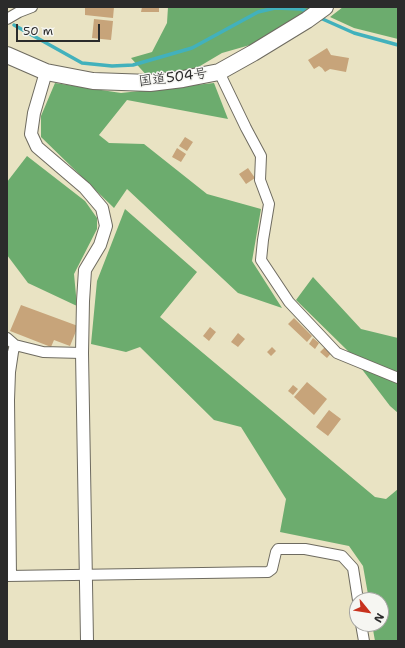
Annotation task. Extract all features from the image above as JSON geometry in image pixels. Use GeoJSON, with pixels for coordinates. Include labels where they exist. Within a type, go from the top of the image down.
{"type":"FeatureCollection","features":[{"type":"Feature","properties":{"kind":"highway","name":"国道504号"},"geometry":{"type":"LineString","coordinates":[[7,55],[46,72],[93,81],[150,83],[183,79],[219,72],[307,20],[325,7]]}},
{"type":"Feature","properties":{"kind":"street"},"geometry":{"type":"LineString","coordinates":[[7,19],[32,7]]}},
{"type":"Feature","properties":{"kind":"street"},"geometry":{"type":"LineString","coordinates":[[46,72],[34,113],[31,134],[37,147],[85,188],[102,208],[106,226],[100,245],[85,270],[82,353],[87,641]]}},
{"type":"Feature","properties":{"kind":"street"},"geometry":{"type":"LineString","coordinates":[[219,72],[261,156],[260,180],[269,204],[261,260],[289,302],[337,353],[398,378]]}},
{"type":"Feature","properties":{"kind":"street"},"geometry":{"type":"LineString","coordinates":[[7,338],[15,345],[43,352],[82,353]]}},
{"type":"Feature","properties":{"kind":"street"},"geometry":{"type":"LineString","coordinates":[[15,345],[12,352],[9,393],[9,576],[268,572],[272,569],[278,549],[305,549],[342,556],[353,568],[357,592]]}},
{"type":"Feature","properties":{"kind":"green space"},"geometry":{"type":"Polygon","coordinates":[[[168,7],[316,7],[250,45],[222,53],[195,69],[149,78],[131,58],[152,52],[167,23],[168,7]]]}},
{"type":"Feature","properties":{"kind":"green space"},"geometry":{"type":"Polygon","coordinates":[[[343,7],[398,7],[398,39],[354,28],[330,17],[343,7]]]}},
{"type":"Feature","properties":{"kind":"green space"},"geometry":{"type":"Polygon","coordinates":[[[55,83],[121,93],[214,83],[228,119],[127,100],[99,135],[109,143],[144,144],[207,194],[261,209],[252,261],[282,308],[238,293],[127,189],[114,208],[41,137],[41,116],[55,83]]]}},
{"type":"Feature","properties":{"kind":"green space"},"geometry":{"type":"Polygon","coordinates":[[[27,156],[85,201],[97,218],[97,229],[74,274],[77,306],[28,283],[7,255],[7,182],[27,156]]]}},
{"type":"Feature","properties":{"kind":"green space"},"geometry":{"type":"Polygon","coordinates":[[[125,209],[197,272],[160,317],[375,497],[386,499],[398,489],[398,641],[375,641],[373,632],[389,632],[389,592],[368,592],[363,566],[349,546],[280,532],[286,499],[241,427],[214,420],[140,347],[126,352],[91,344],[97,281],[125,209]]]}},
{"type":"Feature","properties":{"kind":"green space"},"geometry":{"type":"Polygon","coordinates":[[[313,277],[361,329],[398,338],[398,413],[390,406],[348,351],[296,300],[313,277]]]}},
{"type":"Feature","properties":{"kind":"building"},"geometry":{"type":"Polygon","coordinates":[[[85,7],[114,7],[113,18],[85,15],[85,7]]]}},
{"type":"Feature","properties":{"kind":"building"},"geometry":{"type":"Polygon","coordinates":[[[142,7],[159,7],[159,12],[141,12],[142,7]]]}},
{"type":"Feature","properties":{"kind":"building"},"geometry":{"type":"Polygon","coordinates":[[[94,19],[113,21],[111,40],[92,38],[94,19]]]}},
{"type":"Feature","properties":{"kind":"building"},"geometry":{"type":"Polygon","coordinates":[[[327,48],[331,55],[349,58],[346,72],[330,69],[325,72],[319,66],[314,69],[308,60],[327,48]]]}},
{"type":"Feature","properties":{"kind":"building"},"geometry":{"type":"Polygon","coordinates":[[[185,137],[193,142],[187,151],[179,146],[185,137]]]}},
{"type":"Feature","properties":{"kind":"building"},"geometry":{"type":"Polygon","coordinates":[[[177,148],[186,154],[181,162],[172,157],[177,148]]]}},
{"type":"Feature","properties":{"kind":"building"},"geometry":{"type":"Polygon","coordinates":[[[248,168],[255,178],[246,184],[239,174],[248,168]]]}},
{"type":"Feature","properties":{"kind":"building"},"geometry":{"type":"Polygon","coordinates":[[[21,305],[78,326],[70,346],[54,340],[51,347],[10,331],[21,305]]]}},
{"type":"Feature","properties":{"kind":"building"},"geometry":{"type":"Polygon","coordinates":[[[294,318],[312,336],[307,342],[288,324],[294,318]]]}},
{"type":"Feature","properties":{"kind":"building"},"geometry":{"type":"Polygon","coordinates":[[[210,327],[216,332],[209,341],[203,336],[210,327]]]}},
{"type":"Feature","properties":{"kind":"building"},"geometry":{"type":"Polygon","coordinates":[[[238,333],[245,339],[238,347],[231,342],[238,333]]]}},
{"type":"Feature","properties":{"kind":"building"},"geometry":{"type":"Polygon","coordinates":[[[313,338],[319,343],[315,349],[309,344],[313,338]]]}},
{"type":"Feature","properties":{"kind":"building"},"geometry":{"type":"Polygon","coordinates":[[[326,346],[332,352],[327,358],[320,352],[326,346]]]}},
{"type":"Feature","properties":{"kind":"building"},"geometry":{"type":"Polygon","coordinates":[[[272,347],[276,351],[271,356],[267,352],[272,347]]]}},
{"type":"Feature","properties":{"kind":"building"},"geometry":{"type":"Polygon","coordinates":[[[307,382],[327,399],[314,415],[294,397],[307,382]]]}},
{"type":"Feature","properties":{"kind":"building"},"geometry":{"type":"Polygon","coordinates":[[[293,385],[298,389],[293,395],[288,391],[293,385]]]}},
{"type":"Feature","properties":{"kind":"building"},"geometry":{"type":"Polygon","coordinates":[[[329,410],[341,419],[328,436],[316,427],[329,410]]]}},
{"type":"Feature","properties":{"kind":"waterway"},"geometry":{"type":"LineString","coordinates":[[14,25],[82,63],[112,66],[133,65],[192,48],[258,12],[275,8],[301,9],[309,12]]}},
{"type":"Feature","properties":{"kind":"waterway"},"geometry":{"type":"LineString","coordinates":[[318,17],[354,33],[398,45]]}}]}
